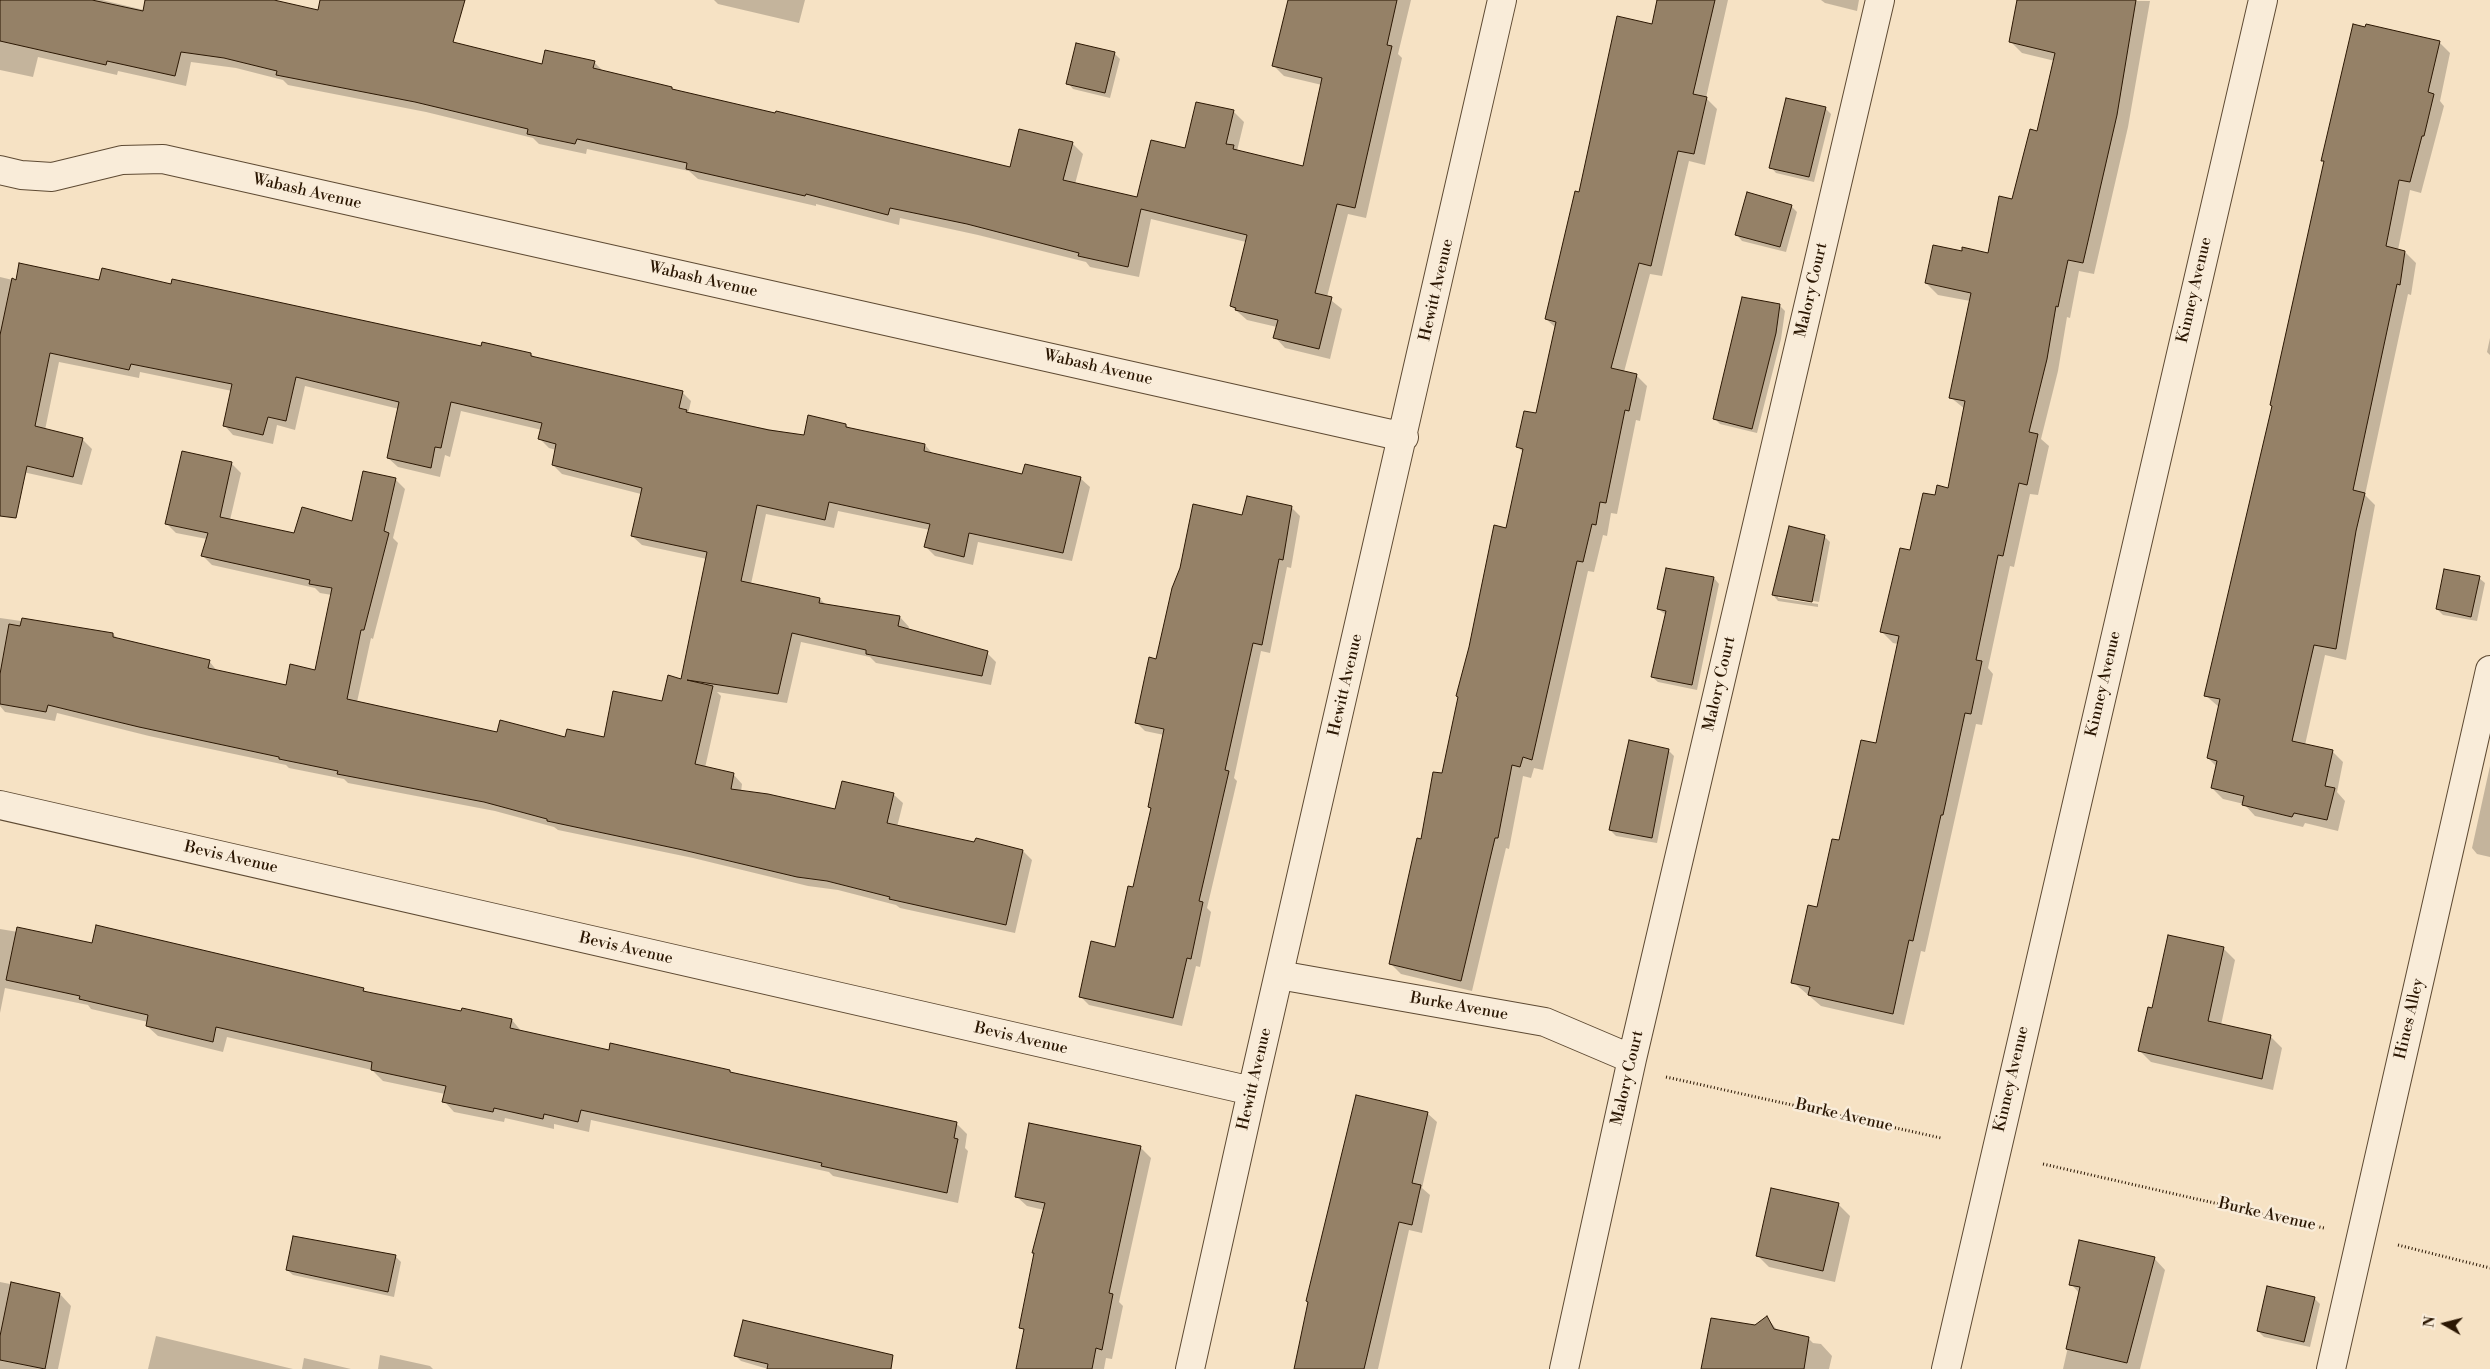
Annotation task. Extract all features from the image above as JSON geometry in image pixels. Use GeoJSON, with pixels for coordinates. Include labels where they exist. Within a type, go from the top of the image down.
{"type":"FeatureCollection","features":[{"type":"Feature","properties":{"kind":"street","name":"Hewitt Avenue"},"geometry":{"type":"LineString","coordinates":[[1190,1369],[1252,1091],[1404,437],[1502,0]]}},
{"type":"Feature","properties":{"kind":"street","name":"Malory Court"},"geometry":{"type":"LineString","coordinates":[[1564,1369],[1632,1060],[1880,0]]}},
{"type":"Feature","properties":{"kind":"street","name":"Kinney Avenue"},"geometry":{"type":"LineString","coordinates":[[1946,1369],[2263,0]]}},
{"type":"Feature","properties":{"kind":"street","name":"Wabash Avenue"},"geometry":{"type":"LineString","coordinates":[[0,170],[21,175],[52,177],[122,160],[163,159],[1404,437]]}},
{"type":"Feature","properties":{"kind":"street","name":"Hines Alley"},"geometry":{"type":"LineString","coordinates":[[2331,1369],[2490,670]]}},
{"type":"Feature","properties":{"kind":"street","name":"Bevis Avenue"},"geometry":{"type":"LineString","coordinates":[[0,805],[1252,1091]]}},
{"type":"Feature","properties":{"kind":"street","name":"Burke Avenue"},"geometry":{"type":"LineString","coordinates":[[1279,975],[1545,1022],[1632,1060]]}},
{"type":"Feature","properties":{"kind":"path","name":"Burke Avenue"},"geometry":{"type":"LineString","coordinates":[[1659,1075],[1941,1138]]}},
{"type":"Feature","properties":{"kind":"path","name":"Burke Avenue"},"geometry":{"type":"LineString","coordinates":[[2043,1164],[2361,1236],[2490,1268]]}},
{"type":"Feature","properties":{"kind":"building"},"geometry":{"type":"Polygon","coordinates":[[[0,0],[92,0],[143,11],[145,0],[274,0],[318,10],[320,0],[465,0],[453,42],[542,64],[545,50],[595,61],[593,68],[672,87],[672,89],[775,113],[776,111],[1010,167],[1019,129],[1073,142],[1063,180],[1137,197],[1151,140],[1185,148],[1196,102],[1234,110],[1226,144],[1234,145],[1233,149],[1303,166],[1322,78],[1272,66],[1288,0],[1397,0],[1387,45],[1392,46],[1355,208],[1337,204],[1315,293],[1332,297],[1319,349],[1273,338],[1278,320],[1235,310],[1236,308],[1230,306],[1247,235],[1141,209],[1128,267],[1078,256],[1079,253],[967,224],[890,208],[888,215],[806,194],[805,196],[686,169],[687,163],[577,139],[575,144],[527,134],[528,129],[415,102],[276,75],[277,71],[224,58],[181,52],[175,76],[107,61],[106,65],[0,41],[0,0]]]}},
{"type":"Feature","properties":{"kind":"building"},"geometry":{"type":"Polygon","coordinates":[[[1657,0],[1715,0],[1693,94],[1707,97],[1694,154],[1678,151],[1651,266],[1639,263],[1611,368],[1637,374],[1629,411],[1625,410],[1606,503],[1600,502],[1596,525],[1592,524],[1583,562],[1577,561],[1532,760],[1523,757],[1520,767],[1512,765],[1498,838],[1495,838],[1461,981],[1389,964],[1417,838],[1421,839],[1433,772],[1442,773],[1458,697],[1456,696],[1469,647],[1494,525],[1506,528],[1523,449],[1516,447],[1524,411],[1536,413],[1556,322],[1545,319],[1575,191],[1579,192],[1617,16],[1652,24],[1657,0]]]}},
{"type":"Feature","properties":{"kind":"building"},"geometry":{"type":"Polygon","coordinates":[[[2017,0],[2136,0],[2117,115],[2083,263],[2068,260],[2058,307],[2056,306],[2047,359],[2029,432],[2038,434],[2027,485],[2019,483],[2003,556],[1998,555],[1976,660],[1982,661],[1971,714],[1965,713],[1913,941],[1909,940],[1893,1014],[1808,995],[1810,987],[1791,983],[1808,905],[1817,907],[1832,839],[1839,840],[1861,740],[1876,743],[1899,636],[1880,632],[1900,548],[1910,550],[1923,493],[1935,495],[1937,485],[1948,488],[1965,401],[1949,398],[1971,293],[1925,283],[1933,245],[1962,251],[1962,247],[1988,253],[1999,196],[2012,199],[2030,129],[2037,131],[2055,53],[2009,42],[2017,0]]]}},
{"type":"Feature","properties":{"kind":"building"},"geometry":{"type":"Polygon","coordinates":[[[2353,24],[2365,27],[2366,24],[2440,41],[2428,92],[2434,94],[2424,136],[2422,136],[2410,182],[2399,180],[2386,246],[2405,251],[2400,285],[2397,284],[2353,490],[2365,493],[2356,531],[2336,649],[2314,645],[2292,741],[2333,750],[2325,786],[2335,788],[2327,820],[2294,813],[2292,817],[2242,805],[2244,796],[2211,788],[2217,761],[2207,758],[2220,699],[2204,696],[2272,406],[2270,405],[2324,161],[2321,161],[2353,24]]]}},
{"type":"Feature","properties":{"kind":"building"},"geometry":{"type":"Polygon","coordinates":[[[1076,43],[1115,52],[1105,93],[1066,84],[1076,43]]]}},
{"type":"Feature","properties":{"kind":"building"},"geometry":{"type":"Polygon","coordinates":[[[1786,98],[1826,107],[1809,177],[1769,168],[1786,98]]]}},
{"type":"Feature","properties":{"kind":"building"},"geometry":{"type":"Polygon","coordinates":[[[1747,192],[1792,205],[1780,247],[1735,235],[1747,192]]]}},
{"type":"Feature","properties":{"kind":"building"},"geometry":{"type":"Polygon","coordinates":[[[19,263],[99,280],[102,268],[171,284],[172,279],[481,346],[482,342],[531,353],[531,356],[683,391],[679,408],[687,410],[686,412],[769,430],[804,435],[808,415],[846,424],[846,427],[925,444],[924,451],[1022,474],[1025,464],[1081,477],[1063,553],[969,533],[964,557],[924,547],[930,524],[829,502],[825,520],[757,505],[741,581],[820,598],[819,603],[900,616],[898,626],[988,651],[982,676],[866,654],[866,650],[792,633],[778,694],[687,680],[713,686],[695,764],[734,773],[731,789],[768,794],[835,809],[842,781],[894,793],[887,823],[974,842],[976,838],[1023,850],[1006,925],[889,899],[890,897],[827,881],[797,877],[547,821],[547,819],[484,802],[337,774],[338,771],[48,705],[46,712],[0,704],[0,674],[9,624],[20,626],[22,618],[113,633],[113,637],[210,660],[208,668],[286,685],[290,664],[315,670],[332,588],[309,584],[310,580],[201,556],[208,533],[165,524],[182,451],[232,462],[220,517],[294,533],[302,507],[352,521],[363,471],[396,478],[384,531],[389,533],[364,630],[361,630],[347,699],[497,732],[500,720],[565,737],[567,729],[604,737],[613,691],[662,701],[668,675],[681,679],[707,552],[631,536],[642,488],[552,465],[556,444],[538,439],[542,423],[451,402],[441,448],[435,447],[431,468],[387,458],[399,402],[296,377],[286,421],[268,417],[263,435],[223,426],[232,384],[131,364],[129,370],[50,353],[35,426],[83,438],[73,477],[27,466],[16,518],[0,516],[0,335],[12,278],[16,280],[19,263]]]}},
{"type":"Feature","properties":{"kind":"building"},"geometry":{"type":"Polygon","coordinates":[[[1742,297],[1780,304],[1776,333],[1752,429],[1713,419],[1742,297]]]}},
{"type":"Feature","properties":{"kind":"building"},"geometry":{"type":"Polygon","coordinates":[[[1247,496],[1292,506],[1283,560],[1279,559],[1262,645],[1253,643],[1225,770],[1229,771],[1199,901],[1203,902],[1191,959],[1187,958],[1173,1018],[1079,997],[1091,941],[1115,947],[1128,886],[1133,887],[1151,808],[1148,807],[1164,729],[1135,723],[1149,657],[1156,659],[1172,588],[1180,568],[1193,504],[1242,515],[1247,496]]]}},
{"type":"Feature","properties":{"kind":"building"},"geometry":{"type":"Polygon","coordinates":[[[1789,526],[1825,535],[1812,602],[1772,595],[1789,526]]]}},
{"type":"Feature","properties":{"kind":"building"},"geometry":{"type":"Polygon","coordinates":[[[1666,568],[1714,577],[1692,685],[1651,677],[1666,611],[1657,609],[1666,568]]]}},
{"type":"Feature","properties":{"kind":"building"},"geometry":{"type":"Polygon","coordinates":[[[2444,569],[2480,576],[2471,617],[2436,609],[2444,569]]]}},
{"type":"Feature","properties":{"kind":"building"},"geometry":{"type":"Polygon","coordinates":[[[1629,740],[1669,749],[1652,838],[1609,830],[1629,740]]]}},
{"type":"Feature","properties":{"kind":"building"},"geometry":{"type":"Polygon","coordinates":[[[96,925],[364,988],[363,991],[461,1011],[462,1008],[512,1019],[510,1028],[609,1050],[610,1043],[730,1070],[730,1072],[957,1122],[954,1138],[958,1139],[947,1193],[821,1166],[822,1163],[581,1110],[578,1122],[544,1114],[543,1119],[494,1108],[493,1112],[442,1102],[446,1086],[371,1070],[372,1062],[216,1027],[213,1042],[146,1026],[148,1015],[79,999],[80,996],[6,980],[17,927],[92,943],[96,925]]]}},
{"type":"Feature","properties":{"kind":"building"},"geometry":{"type":"Polygon","coordinates":[[[2168,935],[2224,947],[2208,1021],[2271,1035],[2262,1079],[2138,1051],[2148,1007],[2152,1008],[2168,935]]]}},
{"type":"Feature","properties":{"kind":"building"},"geometry":{"type":"Polygon","coordinates":[[[1356,1095],[1428,1112],[1412,1183],[1421,1185],[1412,1225],[1399,1222],[1364,1369],[1294,1369],[1308,1302],[1306,1301],[1356,1095]]]}},
{"type":"Feature","properties":{"kind":"building"},"geometry":{"type":"Polygon","coordinates":[[[1029,1123],[1141,1146],[1109,1293],[1113,1294],[1102,1350],[1096,1348],[1092,1369],[1016,1369],[1024,1329],[1019,1328],[1034,1253],[1032,1253],[1045,1203],[1015,1197],[1029,1123]]]}},
{"type":"Feature","properties":{"kind":"building"},"geometry":{"type":"Polygon","coordinates":[[[1771,1188],[1839,1203],[1823,1271],[1756,1256],[1771,1188]]]}},
{"type":"Feature","properties":{"kind":"building"},"geometry":{"type":"Polygon","coordinates":[[[293,1236],[396,1255],[388,1292],[286,1270],[293,1236]]]}},
{"type":"Feature","properties":{"kind":"building"},"geometry":{"type":"Polygon","coordinates":[[[2079,1240],[2155,1257],[2127,1363],[2066,1349],[2080,1287],[2069,1285],[2079,1240]]]}},
{"type":"Feature","properties":{"kind":"building"},"geometry":{"type":"Polygon","coordinates":[[[11,1282],[60,1293],[45,1369],[0,1360],[0,1336],[11,1282]]]}},
{"type":"Feature","properties":{"kind":"building"},"geometry":{"type":"Polygon","coordinates":[[[2267,1286],[2315,1297],[2304,1342],[2257,1331],[2267,1286]]]}},
{"type":"Feature","properties":{"kind":"building"},"geometry":{"type":"Polygon","coordinates":[[[1767,1316],[1774,1329],[1809,1337],[1804,1369],[1701,1369],[1711,1318],[1755,1325],[1767,1316]]]}},
{"type":"Feature","properties":{"kind":"building"},"geometry":{"type":"Polygon","coordinates":[[[743,1320],[893,1355],[891,1369],[767,1369],[768,1364],[734,1356],[743,1320]]]}}]}
